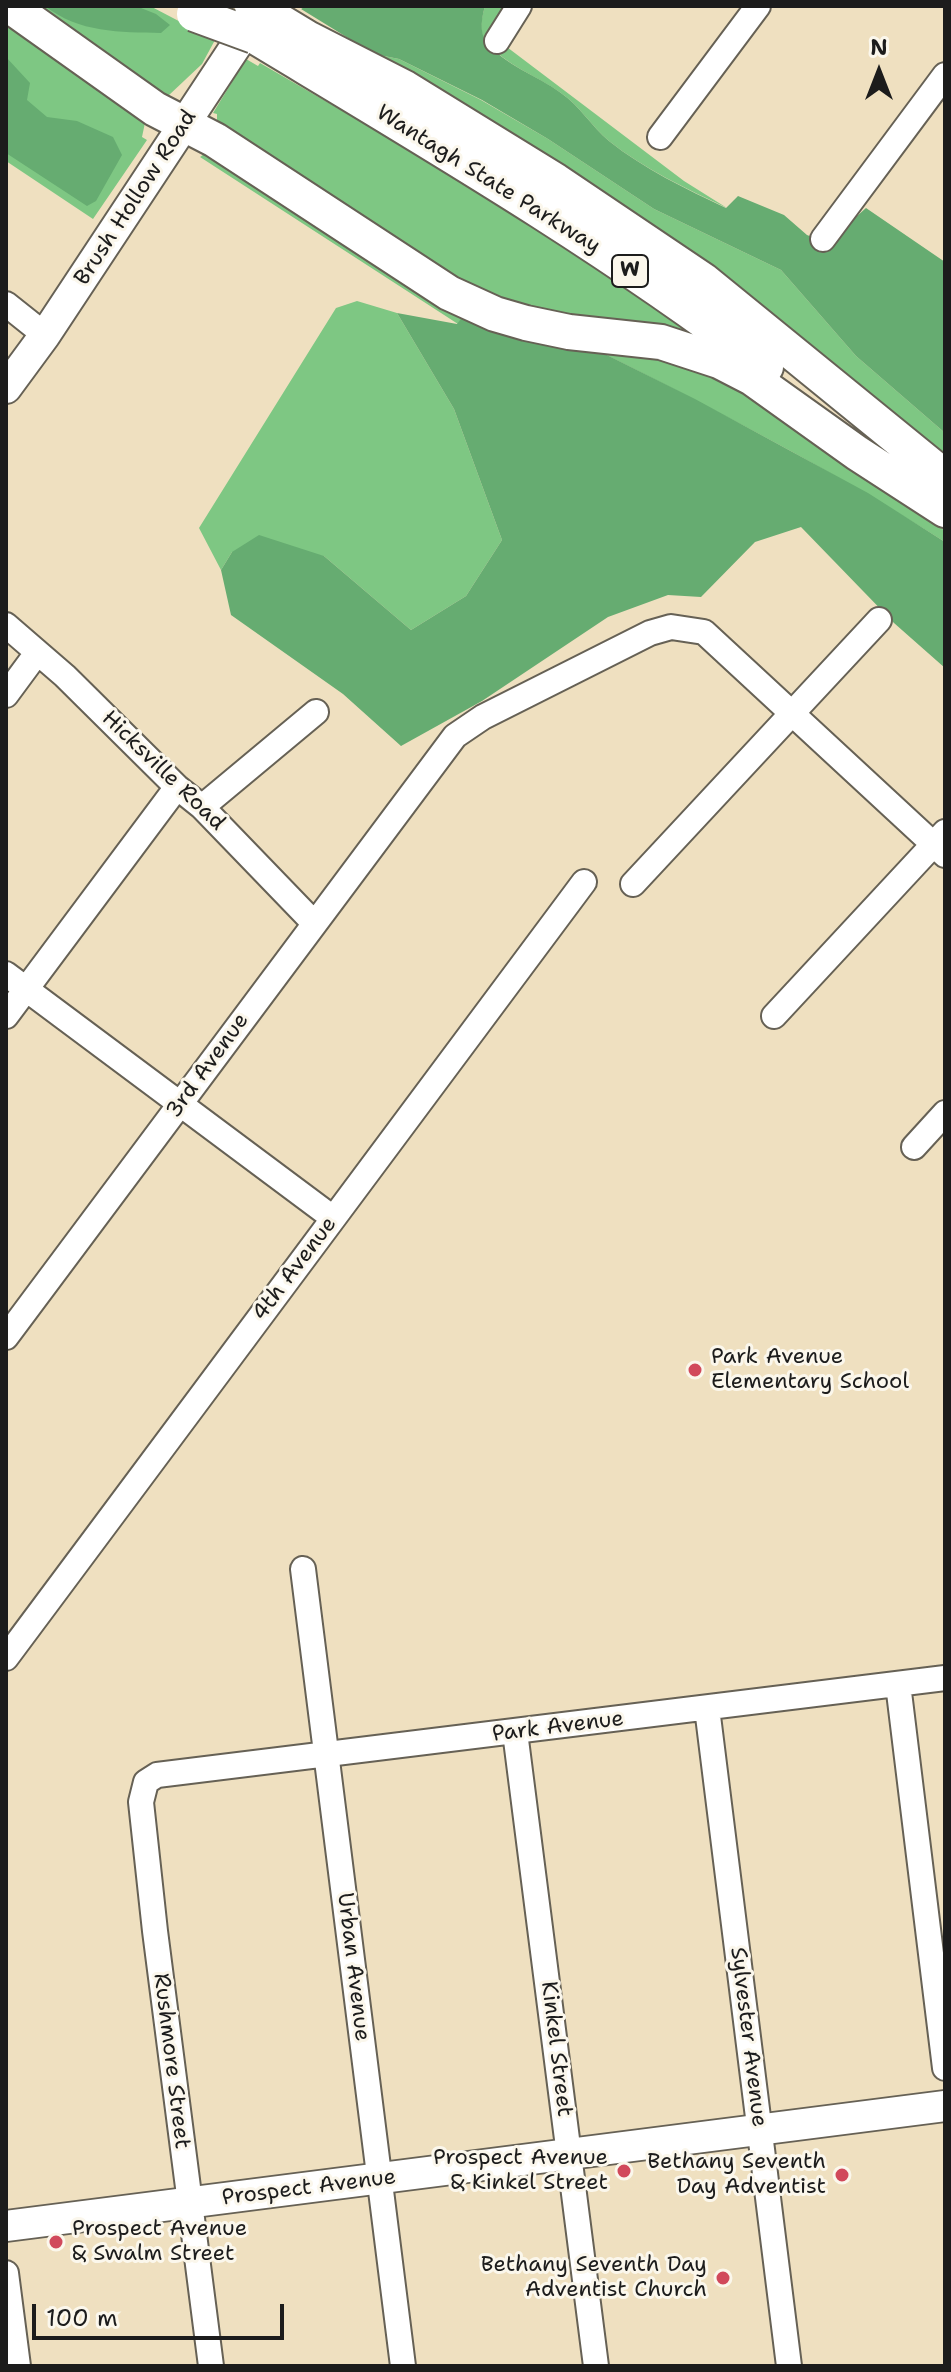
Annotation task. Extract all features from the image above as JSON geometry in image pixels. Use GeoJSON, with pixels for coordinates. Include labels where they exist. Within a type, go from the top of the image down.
{"type":"FeatureCollection","features":[{"type":"Feature","properties":{"kind":"highway"},"geometry":{"type":"LineString","coordinates":[[10,6],[155,109],[215,140],[449,293],[495,314],[569,332],[661,342],[719,361],[752,378],[857,453],[945,509]]}},
{"type":"Feature","properties":{"kind":"highway","name":"Wantagh State Parkway"},"geometry":{"type":"LineString","coordinates":[[193,9],[260,14],[302,50],[774,373],[945,509]]}},
{"type":"Feature","properties":{"kind":"highway","name":"Wantagh State Parkway"},"geometry":{"type":"LineString","coordinates":[[302,50],[405,88],[556,181],[703,280],[945,477]]}},
{"type":"Feature","properties":{"kind":"main road","name":"Brush Hollow Road"},"geometry":{"type":"LineString","coordinates":[[6,388],[45,335],[260,14]]}},
{"type":"Feature","properties":{"kind":"main road","name":"Prospect Avenue"},"geometry":{"type":"LineString","coordinates":[[6,2226],[945,2106]]}},
{"type":"Feature","properties":{"kind":"street"},"geometry":{"type":"LineString","coordinates":[[497,41],[519,6]]}},
{"type":"Feature","properties":{"kind":"street"},"geometry":{"type":"LineString","coordinates":[[660,137],[758,6]]}},
{"type":"Feature","properties":{"kind":"street"},"geometry":{"type":"LineString","coordinates":[[823,239],[945,75]]}},
{"type":"Feature","properties":{"kind":"street"},"geometry":{"type":"LineString","coordinates":[[6,304],[45,335]]}},
{"type":"Feature","properties":{"kind":"street"},"geometry":{"type":"LineString","coordinates":[[633,884],[879,620]]}},
{"type":"Feature","properties":{"kind":"street","name":"Hicksville Road"},"geometry":{"type":"LineString","coordinates":[[6,625],[65,676],[177,787],[202,807],[314,923]]}},
{"type":"Feature","properties":{"kind":"street","name":"3rd Avenue"},"geometry":{"type":"LineString","coordinates":[[6,1337],[455,736],[483,717],[650,633],[671,627],[704,632],[792,713]]}},
{"type":"Feature","properties":{"kind":"street"},"geometry":{"type":"LineString","coordinates":[[6,695],[37,653]]}},
{"type":"Feature","properties":{"kind":"street"},"geometry":{"type":"LineString","coordinates":[[202,807],[316,712]]}},
{"type":"Feature","properties":{"kind":"street"},"geometry":{"type":"LineString","coordinates":[[774,1016],[941,844],[792,713]]}},
{"type":"Feature","properties":{"kind":"street"},"geometry":{"type":"LineString","coordinates":[[6,1016],[177,787]]}},
{"type":"Feature","properties":{"kind":"street","name":"4th Avenue"},"geometry":{"type":"LineString","coordinates":[[6,1658],[584,882]]}},
{"type":"Feature","properties":{"kind":"street"},"geometry":{"type":"LineString","coordinates":[[6,974],[333,1218]]}},
{"type":"Feature","properties":{"kind":"street"},"geometry":{"type":"LineString","coordinates":[[914,1147],[945,1113]]}},
{"type":"Feature","properties":{"kind":"street","name":"Urban Avenue"},"geometry":{"type":"LineString","coordinates":[[303,1569],[403,2366]]}},
{"type":"Feature","properties":{"kind":"street","name":"Park Avenue"},"geometry":{"type":"LineString","coordinates":[[170,1774],[945,1678]]}},
{"type":"Feature","properties":{"kind":"street"},"geometry":{"type":"LineString","coordinates":[[898,1684],[945,2068]]}},
{"type":"Feature","properties":{"kind":"street","name":"Sylvester Avenue"},"geometry":{"type":"LineString","coordinates":[[707,1708],[789,2366]]}},
{"type":"Feature","properties":{"kind":"street","name":"Kinkel Street"},"geometry":{"type":"LineString","coordinates":[[515,1732],[596,2366]]}},
{"type":"Feature","properties":{"kind":"street","name":"Rushmore Street"},"geometry":{"type":"LineString","coordinates":[[170,1774],[157,1775],[146,1782],[141,1802],[211,2366]]}},
{"type":"Feature","properties":{"kind":"street"},"geometry":{"type":"LineString","coordinates":[[6,2273],[18,2366]]}},
{"type":"Feature","properties":{"kind":"green space"},"geometry":{"type":"Polygon","coordinates":[[[28,6],[150,6],[215,40],[202,64],[168,96],[28,6]]]}},
{"type":"Feature","properties":{"kind":"green space"},"geometry":{"type":"Polygon","coordinates":[[[45,6],[136,6],[156,14],[170,25],[161,33],[100,29],[72,21],[45,6]]]}},
{"type":"Feature","properties":{"kind":"green space"},"geometry":{"type":"Polygon","coordinates":[[[306,6],[485,6],[482,33],[494,50],[568,98],[622,151],[681,186],[726,208],[738,196],[784,215],[807,235],[827,243],[866,208],[945,262],[945,433],[856,356],[781,270],[654,209],[482,100],[399,59],[374,54],[301,9],[306,6]]]}},
{"type":"Feature","properties":{"kind":"green space"},"geometry":{"type":"Polygon","coordinates":[[[485,6],[508,6],[491,35],[684,181],[727,208],[666,178],[622,151],[568,98],[494,50],[482,33],[485,6]]]}},
{"type":"Feature","properties":{"kind":"green space"},"geometry":{"type":"Polygon","coordinates":[[[6,15],[146,118],[142,137],[147,140],[93,219],[6,161],[6,15]]]}},
{"type":"Feature","properties":{"kind":"green space"},"geometry":{"type":"Polygon","coordinates":[[[374,54],[399,59],[481,100],[548,139],[654,209],[781,270],[856,356],[945,433],[945,461],[374,54]]]}},
{"type":"Feature","properties":{"kind":"green space"},"geometry":{"type":"Polygon","coordinates":[[[6,57],[30,83],[27,100],[47,117],[77,121],[113,137],[122,155],[96,201],[87,206],[6,153],[6,57]]]}},
{"type":"Feature","properties":{"kind":"green space"},"geometry":{"type":"Polygon","coordinates":[[[246,59],[258,66],[260,63],[451,174],[510,202],[748,370],[497,305],[217,124],[217,114],[213,113],[246,59]]]}},
{"type":"Feature","properties":{"kind":"green space"},"geometry":{"type":"Polygon","coordinates":[[[207,152],[466,312],[458,324],[200,157],[207,152]]]}},
{"type":"Feature","properties":{"kind":"green space"},"geometry":{"type":"Polygon","coordinates":[[[357,301],[397,313],[454,409],[502,540],[466,596],[411,630],[324,556],[232,552],[221,570],[199,528],[336,308],[357,301]]]}},
{"type":"Feature","properties":{"kind":"green space"},"geometry":{"type":"Polygon","coordinates":[[[466,312],[583,343],[695,399],[868,493],[945,542],[945,668],[894,623],[801,527],[755,542],[701,597],[668,595],[608,617],[482,701],[401,746],[343,694],[231,615],[221,570],[232,552],[259,535],[324,556],[411,630],[466,596],[502,540],[454,409],[397,313],[457,324],[466,312]]]}},
{"type":"Feature","properties":{"kind":"green space"},"geometry":{"type":"Polygon","coordinates":[[[583,343],[713,368],[789,413],[945,531],[945,542],[812,463],[583,343]]]}},
{"type":"Feature","properties":{"kind":"place","name":"Park Avenue Elementary School"},"geometry":{"type":"Point","coordinates":[695,1370]}},
{"type":"Feature","properties":{"kind":"place","name":"Prospect Avenue & Kinkel Street"},"geometry":{"type":"Point","coordinates":[624,2171]}},
{"type":"Feature","properties":{"kind":"place","name":"Bethany Seventh Day Adventist"},"geometry":{"type":"Point","coordinates":[842,2175]}},
{"type":"Feature","properties":{"kind":"place","name":"Prospect Avenue & Swalm Street"},"geometry":{"type":"Point","coordinates":[56,2242]}},
{"type":"Feature","properties":{"kind":"place","name":"Bethany Seventh Day Adventist Church"},"geometry":{"type":"Point","coordinates":[723,2278]}}]}
